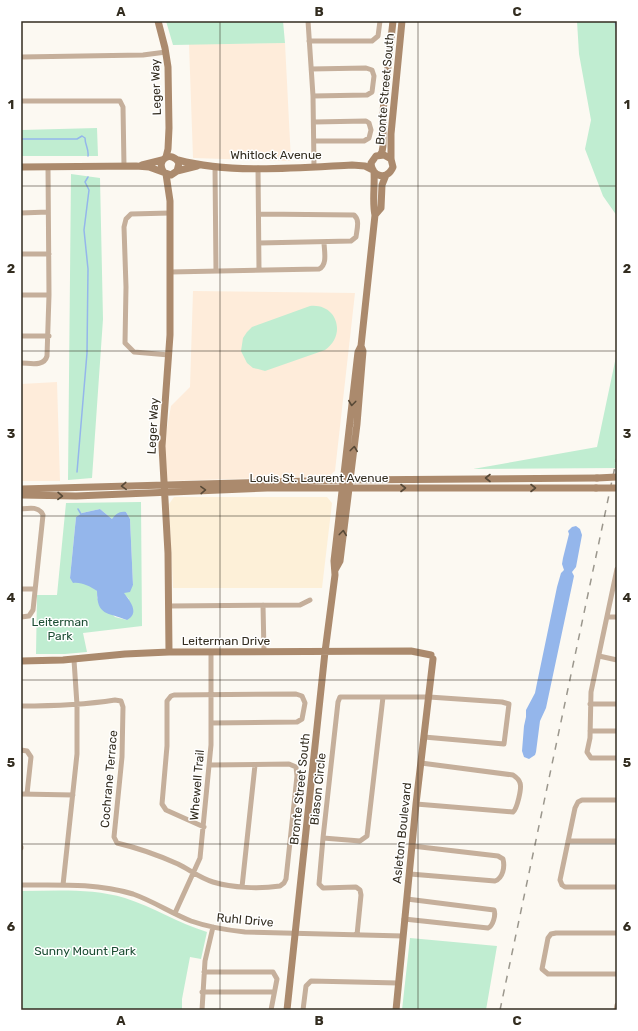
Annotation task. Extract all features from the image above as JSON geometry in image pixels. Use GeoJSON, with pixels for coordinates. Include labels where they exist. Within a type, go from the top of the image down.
{"type":"FeatureCollection","features":[{"type":"Feature","properties":{"kind":"main road","name":"Leger Way"},"geometry":{"type":"LineString","coordinates":[[158,21],[166,52],[168,78],[168,149],[164,159]]}},
{"type":"Feature","properties":{"kind":"main road","name":"Bronte Street South"},"geometry":{"type":"LineString","coordinates":[[378,156],[382,152],[383,147],[383,111],[392,21]]}},
{"type":"Feature","properties":{"kind":"main road","name":"Bronte Street South"},"geometry":{"type":"LineString","coordinates":[[391,159],[394,97],[402,21]]}},
{"type":"Feature","properties":{"kind":"main road","name":"Leger Way"},"geometry":{"type":"LineString","coordinates":[[169,128],[176,158]]}},
{"type":"Feature","properties":{"kind":"main road"},"geometry":{"type":"LineString","coordinates":[[378,156],[388,156],[391,159],[393,167],[386,175],[380,176],[373,171],[371,163],[378,156]]}},
{"type":"Feature","properties":{"kind":"main road","name":"Whitlock Avenue"},"geometry":{"type":"LineString","coordinates":[[176,173],[200,166],[258,168],[314,167],[352,164],[378,156]]}},
{"type":"Feature","properties":{"kind":"main road"},"geometry":{"type":"LineString","coordinates":[[21,167],[136,166],[148,167],[164,173],[176,173],[179,166],[176,158],[164,159],[136,166]]}},
{"type":"Feature","properties":{"kind":"main road","name":"Whitlock Avenue"},"geometry":{"type":"LineString","coordinates":[[176,158],[200,166]]}},
{"type":"Feature","properties":{"kind":"main road"},"geometry":{"type":"LineString","coordinates":[[164,159],[160,166],[164,173]]}},
{"type":"Feature","properties":{"kind":"main road","name":"Whitlock Avenue"},"geometry":{"type":"LineString","coordinates":[[352,164],[365,166],[373,171]]}},
{"type":"Feature","properties":{"kind":"main road","name":"Bronte Street South"},"geometry":{"type":"LineString","coordinates":[[346,489],[342,480],[358,352],[361,346],[375,215],[373,208],[375,189],[373,171]]}},
{"type":"Feature","properties":{"kind":"main road","name":"Leger Way"},"geometry":{"type":"LineString","coordinates":[[164,173],[170,201]]}},
{"type":"Feature","properties":{"kind":"main road","name":"Leger Way"},"geometry":{"type":"LineString","coordinates":[[169,652],[168,553],[162,446],[170,335],[170,201],[176,173]]}},
{"type":"Feature","properties":{"kind":"main road","name":"Bronte Street South"},"geometry":{"type":"LineString","coordinates":[[375,215],[381,208],[382,185],[386,175]]}},
{"type":"Feature","properties":{"kind":"main road","name":"Bronte Street South"},"geometry":{"type":"LineString","coordinates":[[287,1010],[325,652],[336,570],[340,561],[346,489],[350,480],[363,351],[361,346]]}},
{"type":"Feature","properties":{"kind":"main road","name":"Louis St. Laurent Avenue"},"geometry":{"type":"LineString","coordinates":[[21,496],[76,496],[164,488],[342,480],[617,477]]}},
{"type":"Feature","properties":{"kind":"main road","name":"Louis St. Laurent Avenue"},"geometry":{"type":"LineString","coordinates":[[21,489],[617,488]]}},
{"type":"Feature","properties":{"kind":"main road","name":"Leiterman Drive"},"geometry":{"type":"LineString","coordinates":[[21,661],[74,660],[125,654],[169,652],[411,651],[432,657]]}},
{"type":"Feature","properties":{"kind":"main road","name":"Asleton Boulevard"},"geometry":{"type":"LineString","coordinates":[[396,1010],[404,919],[429,697],[432,657]]}},
{"type":"Feature","properties":{"kind":"street"},"geometry":{"type":"LineString","coordinates":[[308,21],[313,96],[314,167]]}},
{"type":"Feature","properties":{"kind":"street"},"geometry":{"type":"LineString","coordinates":[[309,41],[372,41],[378,36],[380,21]]}},
{"type":"Feature","properties":{"kind":"street"},"geometry":{"type":"LineString","coordinates":[[21,57],[143,55],[166,52]]}},
{"type":"Feature","properties":{"kind":"street"},"geometry":{"type":"LineString","coordinates":[[311,69],[366,68],[372,70],[374,76],[372,92],[367,95],[313,96]]}},
{"type":"Feature","properties":{"kind":"street"},"geometry":{"type":"LineString","coordinates":[[21,101],[120,101],[124,110],[124,166]]}},
{"type":"Feature","properties":{"kind":"street"},"geometry":{"type":"LineString","coordinates":[[314,122],[366,121],[369,123],[371,130],[369,138],[364,141],[314,141]]}},
{"type":"Feature","properties":{"kind":"street"},"geometry":{"type":"LineString","coordinates":[[216,166],[216,271]]}},
{"type":"Feature","properties":{"kind":"street"},"geometry":{"type":"LineString","coordinates":[[21,364],[41,363],[44,362],[47,356],[49,295],[48,167]]}},
{"type":"Feature","properties":{"kind":"street"},"geometry":{"type":"LineString","coordinates":[[258,168],[259,270]]}},
{"type":"Feature","properties":{"kind":"street"},"geometry":{"type":"LineString","coordinates":[[21,213],[48,212]]}},
{"type":"Feature","properties":{"kind":"street"},"geometry":{"type":"LineString","coordinates":[[169,355],[134,352],[125,343],[124,227],[126,219],[131,214],[170,213]]}},
{"type":"Feature","properties":{"kind":"street"},"geometry":{"type":"LineString","coordinates":[[259,214],[354,215],[358,222],[356,237],[351,241],[259,243]]}},
{"type":"Feature","properties":{"kind":"street"},"geometry":{"type":"LineString","coordinates":[[170,272],[319,269],[324,264],[324,242]]}},
{"type":"Feature","properties":{"kind":"street"},"geometry":{"type":"LineString","coordinates":[[21,254],[49,254]]}},
{"type":"Feature","properties":{"kind":"street"},"geometry":{"type":"LineString","coordinates":[[21,295],[49,295]]}},
{"type":"Feature","properties":{"kind":"street"},"geometry":{"type":"LineString","coordinates":[[21,336],[48,336]]}},
{"type":"Feature","properties":{"kind":"street"},"geometry":{"type":"LineString","coordinates":[[21,508],[36,508],[43,515],[32,613],[29,616],[21,616]]}},
{"type":"Feature","properties":{"kind":"street"},"geometry":{"type":"LineString","coordinates":[[617,569],[615,589],[607,617],[591,692],[590,732],[587,752],[588,756],[595,759],[617,758]]}},
{"type":"Feature","properties":{"kind":"street"},"geometry":{"type":"LineString","coordinates":[[21,589],[35,589]]}},
{"type":"Feature","properties":{"kind":"street"},"geometry":{"type":"LineString","coordinates":[[169,606],[300,605],[310,600]]}},
{"type":"Feature","properties":{"kind":"street"},"geometry":{"type":"LineString","coordinates":[[264,605],[264,652]]}},
{"type":"Feature","properties":{"kind":"street"},"geometry":{"type":"LineString","coordinates":[[607,617],[617,617]]}},
{"type":"Feature","properties":{"kind":"street","name":"Whewell Trail"},"geometry":{"type":"LineString","coordinates":[[175,913],[200,858],[210,765],[211,653]]}},
{"type":"Feature","properties":{"kind":"street"},"geometry":{"type":"LineString","coordinates":[[599,656],[617,660]]}},
{"type":"Feature","properties":{"kind":"street"},"geometry":{"type":"LineString","coordinates":[[63,885],[77,754],[77,705],[74,660]]}},
{"type":"Feature","properties":{"kind":"street"},"geometry":{"type":"LineString","coordinates":[[204,827],[166,810],[162,804],[167,746],[167,701],[170,696],[299,694],[302,696],[305,703],[302,719],[297,722],[211,722]]}},
{"type":"Feature","properties":{"kind":"street","name":"Biason Circle"},"geometry":{"type":"LineString","coordinates":[[383,696],[367,836],[360,841],[323,838],[338,699],[340,697],[383,696],[429,697],[502,702],[509,704],[504,744],[424,737]]}},
{"type":"Feature","properties":{"kind":"street","name":"Cochrane Terrace"},"geometry":{"type":"LineString","coordinates":[[77,705],[115,700],[121,701],[123,704],[122,756],[115,840],[117,842],[162,856],[189,869],[194,874]]}},
{"type":"Feature","properties":{"kind":"street"},"geometry":{"type":"LineString","coordinates":[[590,704],[617,704]]}},
{"type":"Feature","properties":{"kind":"street"},"geometry":{"type":"LineString","coordinates":[[21,706],[77,705]]}},
{"type":"Feature","properties":{"kind":"street"},"geometry":{"type":"LineString","coordinates":[[590,732],[617,731]]}},
{"type":"Feature","properties":{"kind":"street"},"geometry":{"type":"LineString","coordinates":[[21,750],[28,752],[31,757],[27,794]]}},
{"type":"Feature","properties":{"kind":"street"},"geometry":{"type":"LineString","coordinates":[[416,804],[511,812],[516,809],[521,785],[514,775],[421,763]]}},
{"type":"Feature","properties":{"kind":"street"},"geometry":{"type":"LineString","coordinates":[[194,874],[213,882],[242,887],[277,887],[284,883],[286,879],[297,771],[293,765],[210,765]]}},
{"type":"Feature","properties":{"kind":"street"},"geometry":{"type":"LineString","coordinates":[[242,887],[255,765]]}},
{"type":"Feature","properties":{"kind":"street"},"geometry":{"type":"LineString","coordinates":[[21,794],[73,795]]}},
{"type":"Feature","properties":{"kind":"street"},"geometry":{"type":"LineString","coordinates":[[617,800],[582,800],[578,802],[575,808],[560,880],[562,885],[565,887],[617,887]]}},
{"type":"Feature","properties":{"kind":"street"},"geometry":{"type":"LineString","coordinates":[[323,838],[319,884],[323,888],[356,887],[360,890],[361,895],[357,935]]}},
{"type":"Feature","properties":{"kind":"street"},"geometry":{"type":"LineString","coordinates":[[568,841],[617,841]]}},
{"type":"Feature","properties":{"kind":"street"},"geometry":{"type":"LineString","coordinates":[[410,874],[495,881],[500,879],[502,876],[504,864],[503,859],[498,856],[412,846]]}},
{"type":"Feature","properties":{"kind":"street","name":"Ruhl Drive"},"geometry":{"type":"LineString","coordinates":[[21,885],[104,887],[141,897],[190,920],[213,927],[245,932],[403,936]]}},
{"type":"Feature","properties":{"kind":"street"},"geometry":{"type":"LineString","coordinates":[[404,919],[488,928],[492,925],[495,912],[492,909],[407,899]]}},
{"type":"Feature","properties":{"kind":"street"},"geometry":{"type":"LineString","coordinates":[[202,1010],[204,972],[213,927]]}},
{"type":"Feature","properties":{"kind":"street"},"geometry":{"type":"LineString","coordinates":[[617,932],[551,934],[548,938],[542,965],[544,971],[548,974],[617,974]]}},
{"type":"Feature","properties":{"kind":"street"},"geometry":{"type":"LineString","coordinates":[[204,972],[273,972],[277,977],[271,1010]]}},
{"type":"Feature","properties":{"kind":"street"},"geometry":{"type":"LineString","coordinates":[[303,1010],[306,986],[311,981],[398,983]]}},
{"type":"Feature","properties":{"kind":"street"},"geometry":{"type":"LineString","coordinates":[[202,992],[274,992]]}},
{"type":"Feature","properties":{"kind":"street"},"geometry":{"type":"LineString","coordinates":[[616,1010],[617,1005]]}},
{"type":"Feature","properties":{"kind":"shaded area"},"geometry":{"type":"Polygon","coordinates":[[[285,43],[291,161],[193,158],[189,44],[285,43]]]}},
{"type":"Feature","properties":{"kind":"shaded area"},"geometry":{"type":"Polygon","coordinates":[[[193,291],[355,293],[335,471],[329,476],[167,481],[164,444],[171,406],[190,387],[193,291]]]}},
{"type":"Feature","properties":{"kind":"shaded area"},"geometry":{"type":"Polygon","coordinates":[[[57,382],[60,481],[21,481],[21,384],[57,382]]]}},
{"type":"Feature","properties":{"kind":"shaded area"},"geometry":{"type":"Polygon","coordinates":[[[174,497],[327,497],[332,503],[322,588],[173,588],[169,504],[174,497]]]}},
{"type":"Feature","properties":{"kind":"green space"},"geometry":{"type":"Polygon","coordinates":[[[166,21],[283,21],[285,43],[173,45],[166,21]]]}},
{"type":"Feature","properties":{"kind":"green space"},"geometry":{"type":"Polygon","coordinates":[[[577,21],[617,21],[617,216],[603,196],[585,149],[591,120],[579,54],[577,21]]]}},
{"type":"Feature","properties":{"kind":"green space"},"geometry":{"type":"Polygon","coordinates":[[[97,128],[98,156],[21,156],[21,130],[97,128]]]}},
{"type":"Feature","properties":{"kind":"green space"},"geometry":{"type":"Polygon","coordinates":[[[71,174],[100,178],[103,319],[92,478],[68,480],[71,174]]]}},
{"type":"Feature","properties":{"kind":"green space"},"geometry":{"type":"Polygon","coordinates":[[[310,306],[319,306],[327,310],[336,321],[336,336],[332,344],[325,350],[265,371],[253,368],[247,363],[241,351],[243,338],[252,327],[310,306]]]}},
{"type":"Feature","properties":{"kind":"green space"},"geometry":{"type":"Polygon","coordinates":[[[617,352],[617,468],[473,469],[597,447],[617,352]]]}},
{"type":"Feature","properties":{"kind":"green space","name":"Leiterman Park"},"geometry":{"type":"Polygon","coordinates":[[[141,502],[142,626],[83,633],[87,652],[36,654],[37,595],[57,595],[66,503],[141,502]],[[100,509],[82,513],[76,517],[70,578],[91,586],[97,591],[97,598],[115,617],[127,620],[129,599],[123,593],[133,585],[130,519],[126,512],[112,519],[100,509]]]}},
{"type":"Feature","properties":{"kind":"green space","name":"Sunny Mount Park"},"geometry":{"type":"Polygon","coordinates":[[[21,891],[86,891],[112,895],[146,906],[207,932],[201,959],[190,957],[182,999],[182,1010],[21,1010],[21,891]]]}},
{"type":"Feature","properties":{"kind":"green space"},"geometry":{"type":"Polygon","coordinates":[[[410,938],[497,946],[486,1010],[402,1010],[410,938]]]}},
{"type":"Feature","properties":{"kind":"water"},"geometry":{"type":"Polygon","coordinates":[[[100,509],[112,519],[118,513],[126,512],[130,519],[133,585],[130,592],[124,593],[133,607],[133,614],[127,620],[104,612],[101,609],[97,599],[97,591],[79,583],[73,583],[70,578],[76,517],[82,513],[100,509]]]}},
{"type":"Feature","properties":{"kind":"water"},"geometry":{"type":"Polygon","coordinates":[[[576,526],[580,529],[582,535],[576,567],[572,572],[574,576],[546,708],[540,721],[536,752],[535,755],[529,759],[524,757],[522,751],[526,710],[535,693],[557,587],[561,573],[564,570],[562,564],[569,534],[568,531],[572,527],[576,526]]]}},
{"type":"Feature","properties":{"kind":"waterway"},"geometry":{"type":"LineString","coordinates":[[615,21],[617,33]]}},
{"type":"Feature","properties":{"kind":"waterway"},"geometry":{"type":"LineString","coordinates":[[21,139],[77,139],[82,136],[85,138],[88,156]]}},
{"type":"Feature","properties":{"kind":"waterway"},"geometry":{"type":"LineString","coordinates":[[77,472],[87,353],[88,269],[84,230],[89,190],[85,182],[88,177]]}},
{"type":"Feature","properties":{"kind":"waterway"},"geometry":{"type":"LineString","coordinates":[[78,509],[81,514]]}},
{"type":"Feature","properties":{"kind":"railway"},"geometry":{"type":"LineString","coordinates":[[500,1010],[617,457]]}}]}
